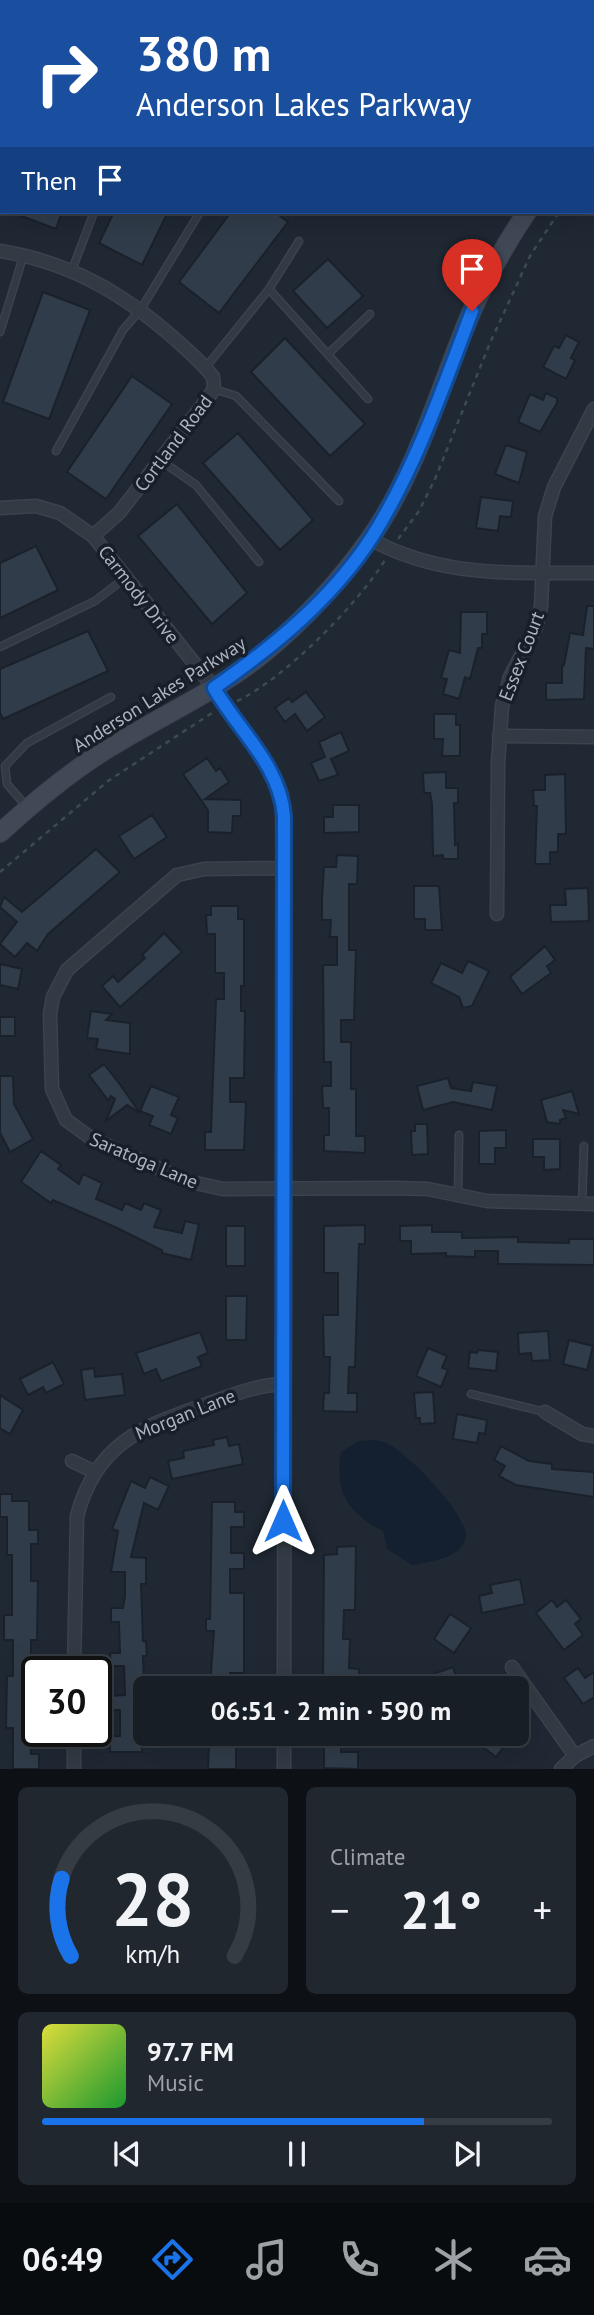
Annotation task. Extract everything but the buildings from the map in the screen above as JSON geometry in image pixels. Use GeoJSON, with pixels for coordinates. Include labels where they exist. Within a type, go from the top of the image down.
{"type":"FeatureCollection","features":[{"type":"Feature","properties":{"kind":"street","name":"Anderson Lakes Parkway"},"geometry":{"type":"LineString","coordinates":[[0,833],[55,785],[117,743],[214,688],[264,653],[300,621],[370,538],[416,452],[472,311],[526,214]]}},
{"type":"Feature","properties":{"kind":"street","name":"Cortland Road"},"geometry":{"type":"LineString","coordinates":[[0,251],[72,270],[97,281],[141,309],[206,367],[213,377],[214,389],[119,513],[93,536]]}},
{"type":"Feature","properties":{"kind":"street","name":"Essex Court"},"geometry":{"type":"LineString","coordinates":[[497,914],[499,736],[502,706],[510,677],[536,627],[541,607],[545,516],[554,487],[594,409]]}},
{"type":"Feature","properties":{"kind":"street","name":"Carmody Drive"},"geometry":{"type":"LineString","coordinates":[[0,508],[37,506],[60,513],[93,536],[214,688],[275,777],[282,795],[285,1189],[284,1676]]}},
{"type":"Feature","properties":{"kind":"street"},"geometry":{"type":"LineString","coordinates":[[370,538],[391,550],[442,568],[594,573]]}},
{"type":"Feature","properties":{"kind":"street"},"geometry":{"type":"LineString","coordinates":[[499,736],[594,737]]}},
{"type":"Feature","properties":{"kind":"street","name":"Saratoga Lane"},"geometry":{"type":"LineString","coordinates":[[284,868],[204,869],[168,880],[66,970],[53,997],[50,1036],[53,1095],[62,1114],[75,1128],[201,1185],[223,1189],[428,1189],[487,1202],[588,1204]]}},
{"type":"Feature","properties":{"kind":"street","name":"Morgan Lane"},"geometry":{"type":"LineString","coordinates":[[75,1656],[77,1516],[82,1493],[95,1472],[125,1439],[146,1425],[245,1391],[283,1384]]}},
{"type":"Feature","properties":{"kind":"street"},"geometry":{"type":"LineString","coordinates":[[545,1412],[582,1434],[594,1436]]}},
{"type":"Feature","properties":{"kind":"street"},"geometry":{"type":"LineString","coordinates":[[72,1461],[95,1472]]}},
{"type":"Feature","properties":{"kind":"street"},"geometry":{"type":"LineString","coordinates":[[512,1667],[575,1756]]}},
{"type":"Feature","properties":{"kind":"street"},"geometry":{"type":"LineString","coordinates":[[284,1746],[284,1769]]}},
{"type":"Feature","properties":{"kind":"street"},"geometry":{"type":"LineString","coordinates":[[561,1769],[575,1756],[594,1746]]}},
{"type":"Feature","properties":{"kind":"street"},"geometry":{"type":"LineString","coordinates":[[75,1747],[75,1769]]}},
{"type":"Feature","properties":{"kind":"lane"},"geometry":{"type":"LineString","coordinates":[[72,270],[93,214]]}},
{"type":"Feature","properties":{"kind":"lane"},"geometry":{"type":"LineString","coordinates":[[56,452],[123,330],[141,309],[199,214]]}},
{"type":"Feature","properties":{"kind":"lane"},"geometry":{"type":"LineString","coordinates":[[206,367],[269,289],[299,242]]}},
{"type":"Feature","properties":{"kind":"lane"},"geometry":{"type":"LineString","coordinates":[[0,332],[23,256]]}},
{"type":"Feature","properties":{"kind":"lane"},"geometry":{"type":"LineString","coordinates":[[269,289],[368,399]]}},
{"type":"Feature","properties":{"kind":"lane"},"geometry":{"type":"LineString","coordinates":[[327,354],[370,314]]}},
{"type":"Feature","properties":{"kind":"lane"},"geometry":{"type":"LineString","coordinates":[[214,389],[236,396],[339,501]]}},
{"type":"Feature","properties":{"kind":"lane"},"geometry":{"type":"LineString","coordinates":[[160,460],[196,485],[260,562]]}},
{"type":"Feature","properties":{"kind":"lane"},"geometry":{"type":"LineString","coordinates":[[0,647],[95,601],[125,578]]}},
{"type":"Feature","properties":{"kind":"lane"},"geometry":{"type":"LineString","coordinates":[[28,808],[7,783],[5,765],[27,743],[111,697]]}},
{"type":"Feature","properties":{"kind":"lane"},"geometry":{"type":"LineString","coordinates":[[458,1196],[459,1135]]}},
{"type":"Feature","properties":{"kind":"lane"},"geometry":{"type":"LineString","coordinates":[[583,1146],[588,1204]]}},
{"type":"Feature","properties":{"kind":"lane"},"geometry":{"type":"LineString","coordinates":[[471,1394],[545,1412]]}},
{"type":"Feature","properties":{"kind":"path"},"geometry":{"type":"LineString","coordinates":[[0,872],[108,781],[225,706],[256,692],[341,618],[372,581],[425,500],[530,256],[558,214]]}},
{"type":"Feature","properties":{"kind":"water"},"geometry":{"type":"Polygon","coordinates":[[[374,1440],[388,1444],[411,1461],[450,1504],[465,1532],[465,1541],[456,1552],[442,1559],[412,1565],[387,1549],[383,1531],[352,1509],[342,1490],[339,1466],[341,1452],[359,1441],[374,1440]]]}},
{"type":"Feature","properties":{"kind":"route"},"geometry":{"type":"LineString","coordinates":[[283,1521],[284,816],[282,795],[275,777],[214,688],[264,653],[300,621],[336,583],[370,538],[394,498],[416,452],[472,311]]}}]}
